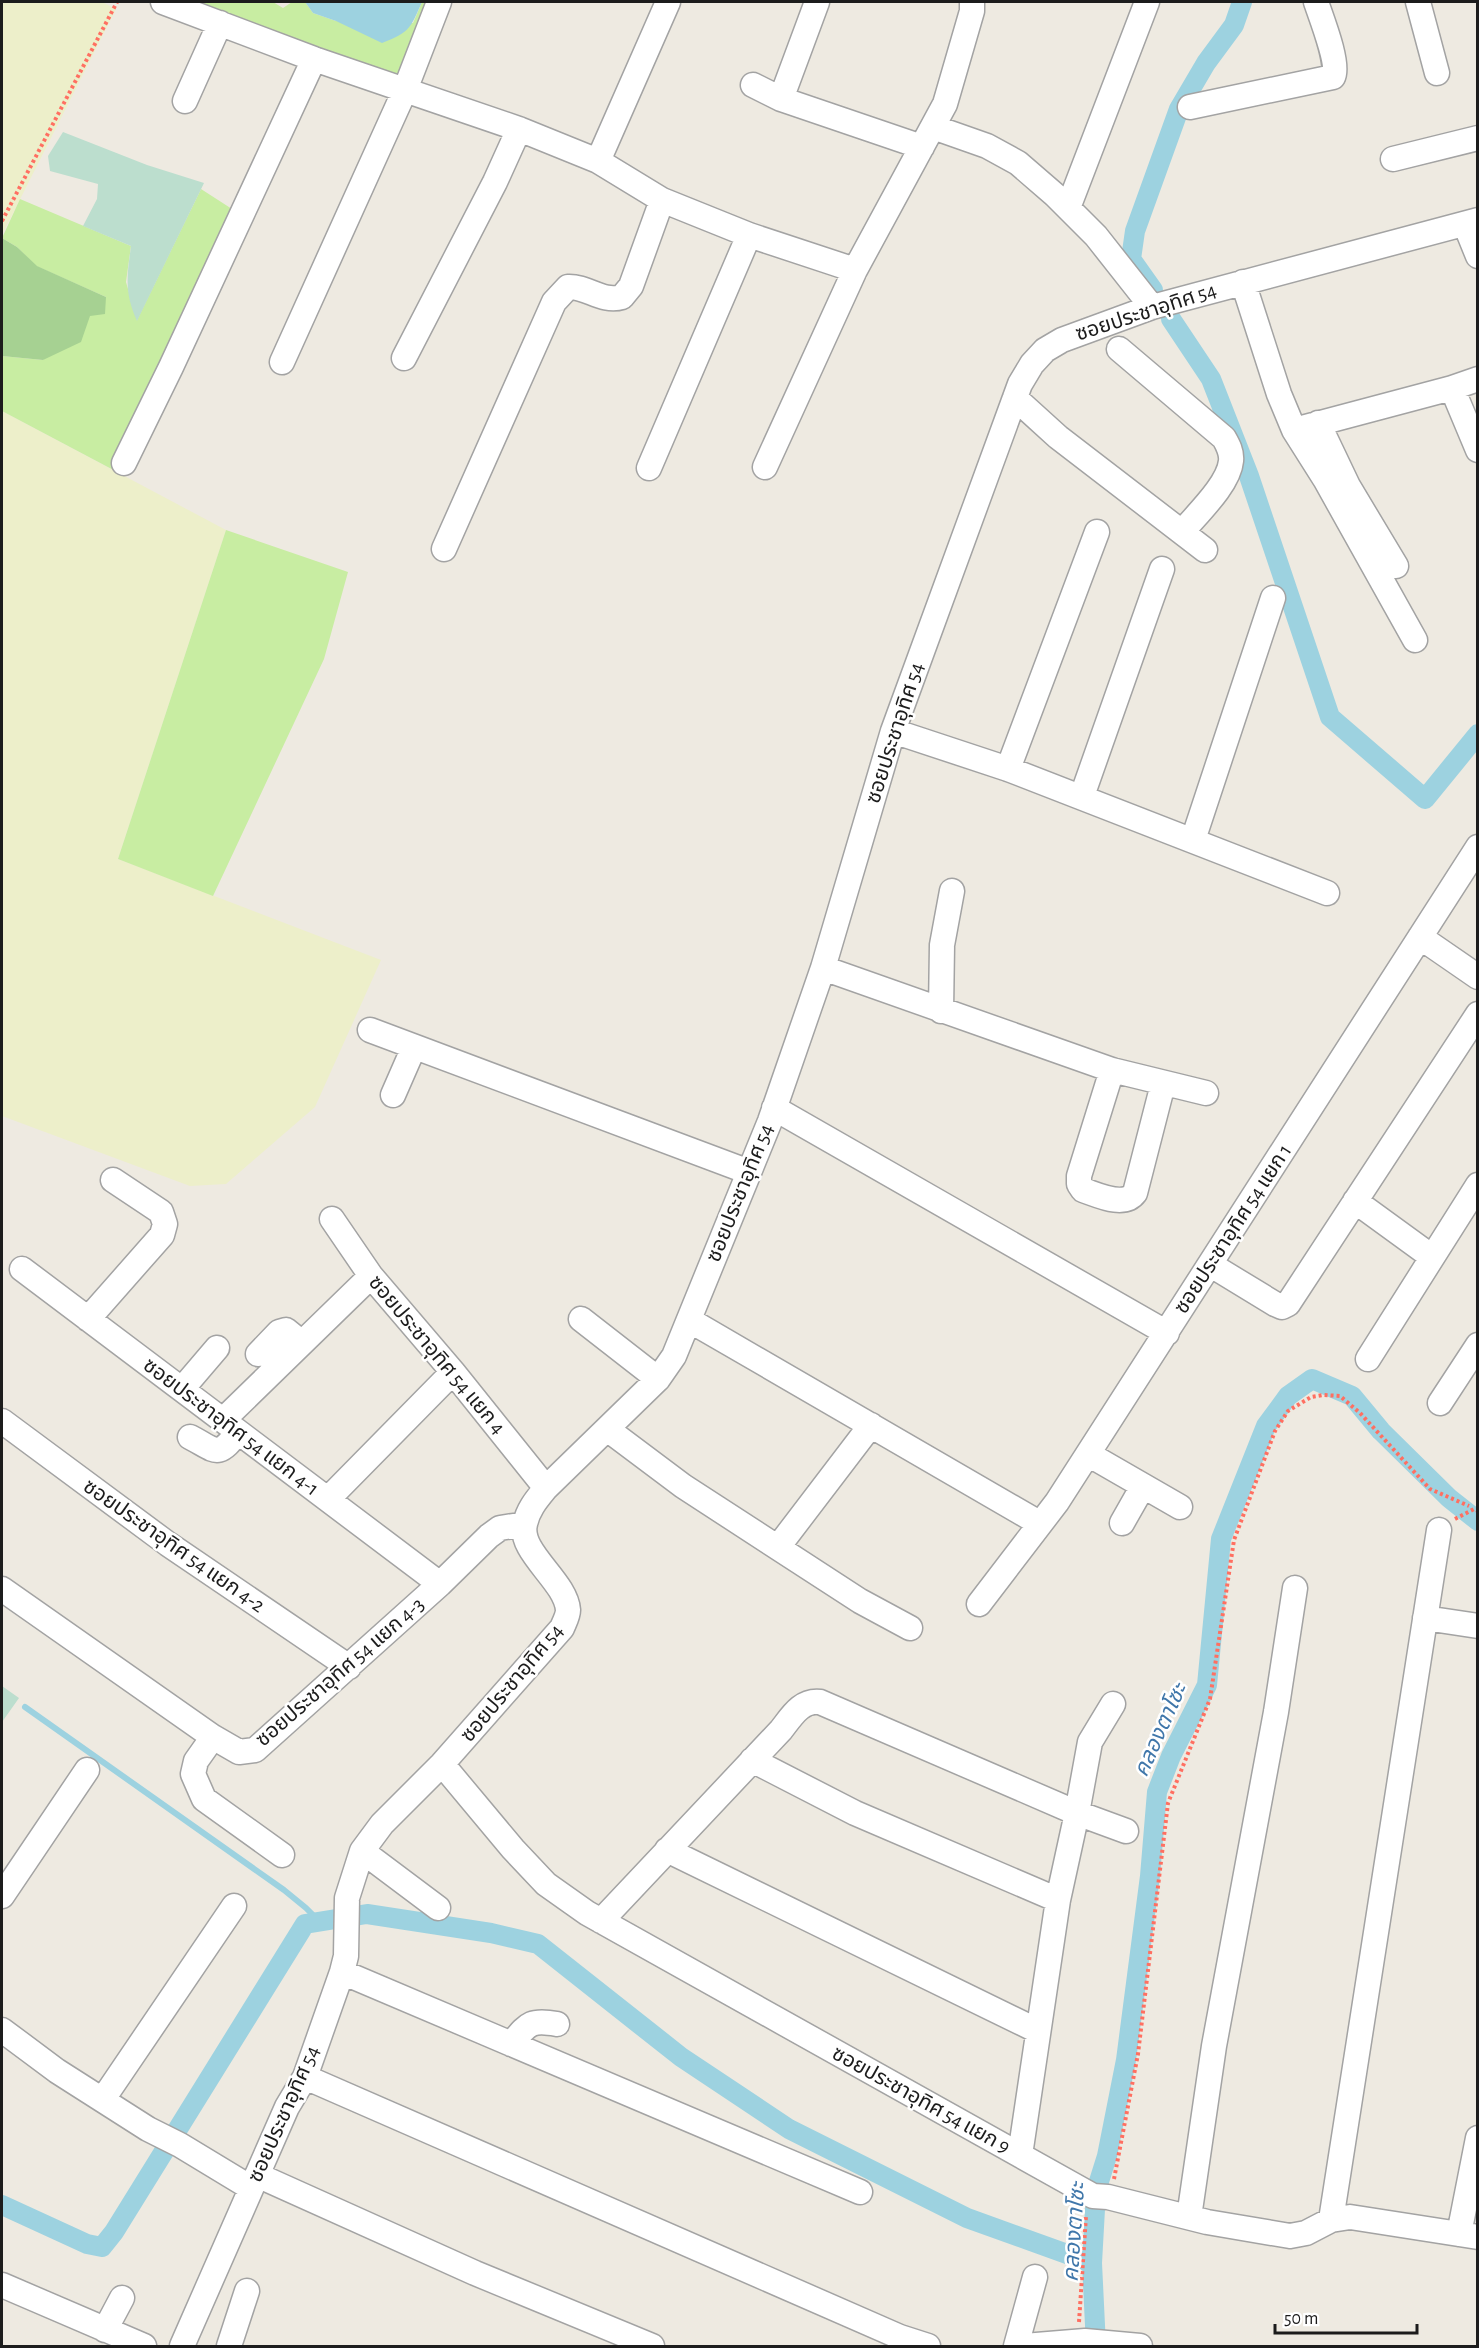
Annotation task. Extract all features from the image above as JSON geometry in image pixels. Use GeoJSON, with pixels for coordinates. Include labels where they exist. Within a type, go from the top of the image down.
{"type":"FeatureCollection","features":[{"type":"Feature","properties":{"kind":"street"},"geometry":{"type":"LineString","coordinates":[[163,2],[314,59],[519,129],[598,161],[662,200],[749,235],[855,270]]}},
{"type":"Feature","properties":{"kind":"street"},"geometry":{"type":"LineString","coordinates":[[282,362],[405,90],[439,2]]}},
{"type":"Feature","properties":{"kind":"street"},"geometry":{"type":"LineString","coordinates":[[598,161],[668,2]]}},
{"type":"Feature","properties":{"kind":"street"},"geometry":{"type":"LineString","coordinates":[[781,99],[817,2]]}},
{"type":"Feature","properties":{"kind":"street"},"geometry":{"type":"LineString","coordinates":[[765,467],[855,270],[945,104],[972,11],[972,2]]}},
{"type":"Feature","properties":{"kind":"street"},"geometry":{"type":"LineString","coordinates":[[1068,208],[1147,2]]}},
{"type":"Feature","properties":{"kind":"street"},"geometry":{"type":"LineString","coordinates":[[1190,107],[1333,77],[1336,70],[1334,59],[1316,2]]}},
{"type":"Feature","properties":{"kind":"street"},"geometry":{"type":"LineString","coordinates":[[1418,2],[1437,73]]}},
{"type":"Feature","properties":{"kind":"street"},"geometry":{"type":"LineString","coordinates":[[185,101],[220,23]]}},
{"type":"Feature","properties":{"kind":"street"},"geometry":{"type":"LineString","coordinates":[[124,463],[187,334],[314,59]]}},
{"type":"Feature","properties":{"kind":"street"},"geometry":{"type":"LineString","coordinates":[[753,85],[781,99],[928,137],[987,146],[1018,164],[1068,208],[1096,236],[1152,307]]}},
{"type":"Feature","properties":{"kind":"street"},"geometry":{"type":"LineString","coordinates":[[404,358],[495,182],[519,129]]}},
{"type":"Feature","properties":{"kind":"street"},"geometry":{"type":"LineString","coordinates":[[1393,159],[1478,138]]}},
{"type":"Feature","properties":{"kind":"street"},"geometry":{"type":"LineString","coordinates":[[444,549],[554,302],[568,287],[575,287],[608,300],[622,297],[631,286],[662,200]]}},
{"type":"Feature","properties":{"kind":"street"},"geometry":{"type":"LineString","coordinates":[[1471,222],[1478,256]]}},
{"type":"Feature","properties":{"kind":"street","name":"ซอยประชาอุทิศ 54"},"geometry":{"type":"LineString","coordinates":[[182,2346],[287,2107],[305,2077],[342,1972],[346,1956],[347,1898],[362,1851],[382,1824],[442,1764],[562,1628],[568,1612],[565,1598],[528,1544],[524,1527],[531,1507],[546,1488],[658,1379],[674,1356],[774,1108],[823,968],[893,731],[1015,398],[1032,364],[1045,350],[1062,340],[1152,307],[1471,222]]}},
{"type":"Feature","properties":{"kind":"street"},"geometry":{"type":"LineString","coordinates":[[649,468],[749,235]]}},
{"type":"Feature","properties":{"kind":"street"},"geometry":{"type":"LineString","coordinates":[[1243,282],[1279,394],[1294,430],[1325,479],[1415,640]]}},
{"type":"Feature","properties":{"kind":"street"},"geometry":{"type":"LineString","coordinates":[[1119,349],[1224,438],[1228,445],[1231,461],[1227,473],[1216,491],[1182,532]]}},
{"type":"Feature","properties":{"kind":"street"},"geometry":{"type":"LineString","coordinates":[[1294,430],[1478,379]]}},
{"type":"Feature","properties":{"kind":"street"},"geometry":{"type":"LineString","coordinates":[[1452,388],[1478,450]]}},
{"type":"Feature","properties":{"kind":"street"},"geometry":{"type":"LineString","coordinates":[[1015,398],[1058,436],[1205,550]]}},
{"type":"Feature","properties":{"kind":"street"},"geometry":{"type":"LineString","coordinates":[[1318,423],[1348,486],[1396,566]]}},
{"type":"Feature","properties":{"kind":"street"},"geometry":{"type":"LineString","coordinates":[[1008,769],[1097,532]]}},
{"type":"Feature","properties":{"kind":"street"},"geometry":{"type":"LineString","coordinates":[[1082,796],[1162,569]]}},
{"type":"Feature","properties":{"kind":"street"},"geometry":{"type":"LineString","coordinates":[[1192,840],[1273,598]]}},
{"type":"Feature","properties":{"kind":"street"},"geometry":{"type":"LineString","coordinates":[[893,731],[1082,796],[1327,893]]}},
{"type":"Feature","properties":{"kind":"street","name":"ซอยประชาอุทิศ 54 แยก 1"},"geometry":{"type":"LineString","coordinates":[[979,1604],[1057,1502],[1477,847]]}},
{"type":"Feature","properties":{"kind":"street"},"geometry":{"type":"LineString","coordinates":[[940,1011],[944,922],[952,891]]}},
{"type":"Feature","properties":{"kind":"street"},"geometry":{"type":"LineString","coordinates":[[1420,937],[1478,977]]}},
{"type":"Feature","properties":{"kind":"street"},"geometry":{"type":"LineString","coordinates":[[823,968],[1112,1070],[1206,1093]]}},
{"type":"Feature","properties":{"kind":"street"},"geometry":{"type":"LineString","coordinates":[[1211,1265],[1282,1307],[1288,1304],[1478,1014]]}},
{"type":"Feature","properties":{"kind":"street"},"geometry":{"type":"LineString","coordinates":[[369,1030],[749,1172]]}},
{"type":"Feature","properties":{"kind":"street"},"geometry":{"type":"LineString","coordinates":[[393,1095],[414,1047]]}},
{"type":"Feature","properties":{"kind":"street"},"geometry":{"type":"LineString","coordinates":[[1112,1070],[1079,1176],[1079,1184],[1083,1191],[1121,1201],[1131,1198],[1135,1193],[1162,1084]]}},
{"type":"Feature","properties":{"kind":"street"},"geometry":{"type":"LineString","coordinates":[[774,1108],[1167,1333]]}},
{"type":"Feature","properties":{"kind":"street"},"geometry":{"type":"LineString","coordinates":[[88,1319],[162,1234],[165,1224],[161,1212],[113,1180]]}},
{"type":"Feature","properties":{"kind":"street"},"geometry":{"type":"LineString","coordinates":[[1368,1359],[1478,1185]]}},
{"type":"Feature","properties":{"kind":"street"},"geometry":{"type":"LineString","coordinates":[[1355,1201],[1432,1257]]}},
{"type":"Feature","properties":{"kind":"street","name":"ซอยประชาอุทิศ 54 แยก 4"},"geometry":{"type":"LineString","coordinates":[[332,1219],[371,1276],[453,1372],[546,1488]]}},
{"type":"Feature","properties":{"kind":"street","name":"ซอยประชาอุทิศ 54 แยก 4-1"},"geometry":{"type":"LineString","coordinates":[[22,1269],[440,1584]]}},
{"type":"Feature","properties":{"kind":"street"},"geometry":{"type":"LineString","coordinates":[[190,1437],[215,1450],[225,1449],[230,1426],[302,1342],[371,1276]]}},
{"type":"Feature","properties":{"kind":"street"},"geometry":{"type":"LineString","coordinates":[[581,1319],[658,1379]]}},
{"type":"Feature","properties":{"kind":"street"},"geometry":{"type":"LineString","coordinates":[[689,1320],[1039,1523]]}},
{"type":"Feature","properties":{"kind":"street"},"geometry":{"type":"LineString","coordinates":[[258,1354],[279,1332],[286,1330],[302,1342]]}},
{"type":"Feature","properties":{"kind":"street"},"geometry":{"type":"LineString","coordinates":[[1440,1403],[1478,1345]]}},
{"type":"Feature","properties":{"kind":"street"},"geometry":{"type":"LineString","coordinates":[[182,1389],[216,1348]]}},
{"type":"Feature","properties":{"kind":"street"},"geometry":{"type":"LineString","coordinates":[[328,1499],[453,1372]]}},
{"type":"Feature","properties":{"kind":"street","name":"ซอยประชาอุทิศ 54 แยก 4-2"},"geometry":{"type":"LineString","coordinates":[[2,1421],[168,1544],[349,1667]]}},
{"type":"Feature","properties":{"kind":"street"},"geometry":{"type":"LineString","coordinates":[[778,1547],[870,1425]]}},
{"type":"Feature","properties":{"kind":"street"},"geometry":{"type":"LineString","coordinates":[[607,1429],[683,1486],[860,1601],[910,1628]]}},
{"type":"Feature","properties":{"kind":"street"},"geometry":{"type":"LineString","coordinates":[[1088,1454],[1180,1507]]}},
{"type":"Feature","properties":{"kind":"street"},"geometry":{"type":"LineString","coordinates":[[1122,1523],[1143,1486]]}},
{"type":"Feature","properties":{"kind":"street","name":"ซอยประชาอุทิศ 54 แยก 4-3"},"geometry":{"type":"LineString","coordinates":[[2,1589],[213,1737],[239,1752],[255,1750],[500,1528],[524,1527]]}},
{"type":"Feature","properties":{"kind":"street"},"geometry":{"type":"LineString","coordinates":[[1331,2220],[1439,1530]]}},
{"type":"Feature","properties":{"kind":"street"},"geometry":{"type":"LineString","coordinates":[[1189,2217],[1214,2046],[1276,1712],[1295,1588]]}},
{"type":"Feature","properties":{"kind":"street"},"geometry":{"type":"LineString","coordinates":[[1425,1618],[1478,1626]]}},
{"type":"Feature","properties":{"kind":"street"},"geometry":{"type":"LineString","coordinates":[[601,1921],[798,1708],[810,1701],[820,1702],[1077,1814],[1126,1831]]}},
{"type":"Feature","properties":{"kind":"street"},"geometry":{"type":"LineString","coordinates":[[1020,2156],[1058,1900],[1090,1742],[1113,1704]]}},
{"type":"Feature","properties":{"kind":"street"},"geometry":{"type":"LineString","coordinates":[[213,1737],[196,1761],[193,1774],[196,1786],[204,1799],[282,1855]]}},
{"type":"Feature","properties":{"kind":"street"},"geometry":{"type":"LineString","coordinates":[[752,1760],[855,1813],[1058,1900]]}},
{"type":"Feature","properties":{"kind":"street","name":"ซอยประชาอุทิศ 54 แยก 9"},"geometry":{"type":"LineString","coordinates":[[442,1764],[513,1849],[546,1884],[601,1921],[1020,2156],[1100,2196],[1189,2217],[1290,2236],[1306,2234],[1331,2220],[1350,2217],[1468,2236]]}},
{"type":"Feature","properties":{"kind":"street"},"geometry":{"type":"LineString","coordinates":[[2,1896],[87,1770]]}},
{"type":"Feature","properties":{"kind":"street"},"geometry":{"type":"LineString","coordinates":[[667,1850],[1038,2031]]}},
{"type":"Feature","properties":{"kind":"street"},"geometry":{"type":"LineString","coordinates":[[362,1851],[438,1908]]}},
{"type":"Feature","properties":{"kind":"street"},"geometry":{"type":"LineString","coordinates":[[103,2099],[234,1906]]}},
{"type":"Feature","properties":{"kind":"street"},"geometry":{"type":"LineString","coordinates":[[342,1972],[860,2192]]}},
{"type":"Feature","properties":{"kind":"street"},"geometry":{"type":"LineString","coordinates":[[511,2044],[533,2022],[557,2024]]}},
{"type":"Feature","properties":{"kind":"street"},"geometry":{"type":"LineString","coordinates":[[2,2030],[57,2071],[148,2129],[254,2181],[652,2346]]}},
{"type":"Feature","properties":{"kind":"street"},"geometry":{"type":"LineString","coordinates":[[305,2077],[898,2342],[928,2346]]}},
{"type":"Feature","properties":{"kind":"street"},"geometry":{"type":"LineString","coordinates":[[1468,2236],[1478,2138]]}},
{"type":"Feature","properties":{"kind":"street"},"geometry":{"type":"LineString","coordinates":[[1016,2346],[1035,2277]]}},
{"type":"Feature","properties":{"kind":"street"},"geometry":{"type":"LineString","coordinates":[[2,2285],[144,2346]]}},
{"type":"Feature","properties":{"kind":"street"},"geometry":{"type":"LineString","coordinates":[[229,2346],[247,2291]]}},
{"type":"Feature","properties":{"kind":"street"},"geometry":{"type":"LineString","coordinates":[[105,2330],[122,2298]]}},
{"type":"Feature","properties":{"kind":"street"},"geometry":{"type":"LineString","coordinates":[[1024,2346],[1090,2342],[1140,2346]]}},
{"type":"Feature","properties":{"kind":"path"},"geometry":{"type":"LineString","coordinates":[[2,221],[117,2]]}},
{"type":"Feature","properties":{"kind":"path"},"geometry":{"type":"LineString","coordinates":[[1090,2342],[1083,2259],[1138,2054],[1168,1803],[1210,1699],[1234,1540],[1275,1431],[1288,1411],[1311,1397],[1341,1396],[1360,1413],[1430,1489],[1469,1506]]}},
{"type":"Feature","properties":{"kind":"path"},"geometry":{"type":"LineString","coordinates":[[1462,1514],[1474,1509],[1478,1511]]}},
{"type":"Feature","properties":{"kind":"green space"},"geometry":{"type":"Polygon","coordinates":[[[2,2],[102,2],[116,9],[2,235],[2,2]]]}},
{"type":"Feature","properties":{"kind":"green space"},"geometry":{"type":"Polygon","coordinates":[[[188,2],[273,2],[283,8],[292,2],[305,2],[313,13],[336,21],[413,23],[422,2],[432,2],[403,74],[393,80],[188,2]]]}},
{"type":"Feature","properties":{"kind":"green space"},"geometry":{"type":"Polygon","coordinates":[[[63,132],[147,165],[204,183],[137,321],[128,292],[131,246],[83,226],[97,199],[98,184],[50,171],[48,156],[63,132]]]}},
{"type":"Feature","properties":{"kind":"green space"},"geometry":{"type":"Polygon","coordinates":[[[201,189],[246,218],[121,474],[2,411],[2,356],[43,360],[106,297],[36,266],[17,247],[2,238],[20,199],[131,246],[126,282],[137,320],[201,189]]]}},
{"type":"Feature","properties":{"kind":"green space"},"geometry":{"type":"Polygon","coordinates":[[[2,238],[17,247],[37,266],[106,297],[105,314],[90,316],[81,342],[43,360],[2,356],[2,238]]]}},
{"type":"Feature","properties":{"kind":"green space"},"geometry":{"type":"Polygon","coordinates":[[[2,411],[226,530],[118,859],[381,960],[315,1107],[226,1184],[190,1186],[2,1116],[2,411]]]}},
{"type":"Feature","properties":{"kind":"green space"},"geometry":{"type":"Polygon","coordinates":[[[226,530],[348,572],[324,659],[213,896],[118,859],[226,530]]]}},
{"type":"Feature","properties":{"kind":"green space"},"geometry":{"type":"Polygon","coordinates":[[[2,1686],[19,1698],[2,1722],[2,1686]]]}},
{"type":"Feature","properties":{"kind":"water"},"geometry":{"type":"Polygon","coordinates":[[[305,2],[422,2],[408,28],[398,36],[382,43],[336,21],[313,13],[305,2]]]}},
{"type":"Feature","properties":{"kind":"waterway"},"geometry":{"type":"LineString","coordinates":[[1153,290],[1131,259],[1135,231],[1179,109],[1206,63],[1234,25],[1242,2]]}},
{"type":"Feature","properties":{"kind":"waterway"},"geometry":{"type":"LineString","coordinates":[[1171,319],[1211,379],[1249,476],[1330,717],[1425,799],[1478,734]]}},
{"type":"Feature","properties":{"kind":"waterway","name":"คลองตาโซะ"},"geometry":{"type":"LineString","coordinates":[[1096,2346],[1092,2263],[1096,2191],[1107,2156],[1126,2060],[1150,1876],[1157,1792],[1171,1756],[1207,1685],[1221,1539],[1266,1426],[1288,1396],[1312,1379],[1352,1396],[1381,1431],[1449,1498],[1478,1521]]}},
{"type":"Feature","properties":{"kind":"waterway"},"geometry":{"type":"LineString","coordinates":[[25,1707],[284,1890],[319,1921]]}},
{"type":"Feature","properties":{"kind":"waterway"},"geometry":{"type":"LineString","coordinates":[[2,2205],[87,2244],[102,2247],[114,2232],[305,1924],[367,1914],[491,1933],[538,1944],[681,2057],[789,2129],[967,2218],[1092,2263]]}}]}
